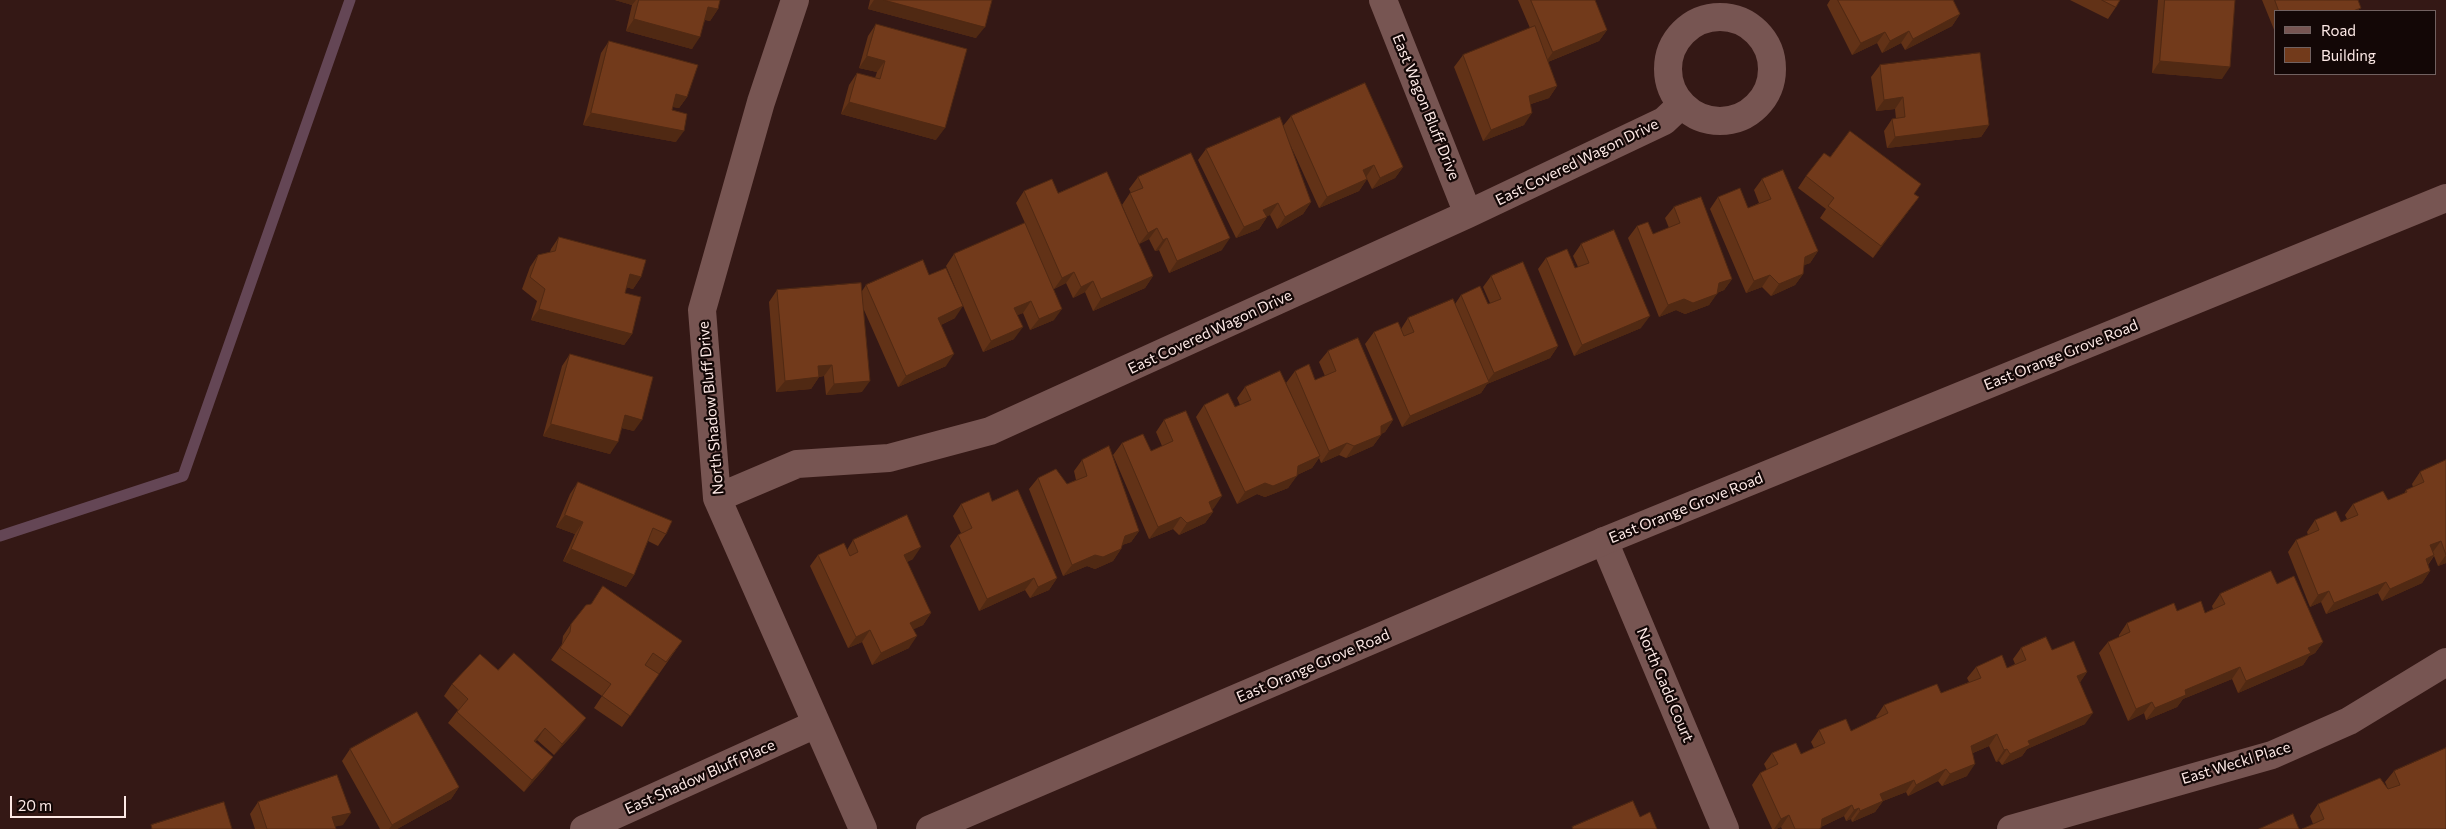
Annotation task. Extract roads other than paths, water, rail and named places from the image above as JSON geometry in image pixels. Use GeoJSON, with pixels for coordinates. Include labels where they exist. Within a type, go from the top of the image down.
{"type":"FeatureCollection","features":[{"type":"Feature","properties":{"kind":"street","name":"North Shadow Bluff Drive"},"geometry":{"type":"LineString","coordinates":[[795,0],[761,102],[702,310],[717,498],[863,829]]}},
{"type":"Feature","properties":{"kind":"street","name":"East Wagon Bluff Drive"},"geometry":{"type":"LineString","coordinates":[[1383,0],[1468,214]]}},
{"type":"Feature","properties":{"kind":"street","name":"East Covered Wagon Drive"},"geometry":{"type":"LineString","coordinates":[[717,498],[797,464],[889,458],[990,431],[1468,214],[1664,121],[1681,105]]}},
{"type":"Feature","properties":{"kind":"street","name":"East Orange Grove Road"},"geometry":{"type":"LineString","coordinates":[[930,829],[1604,542],[2446,198]]}},
{"type":"Feature","properties":{"kind":"street","name":"North Gadd Court"},"geometry":{"type":"LineString","coordinates":[[1604,542],[1725,829]]}},
{"type":"Feature","properties":{"kind":"street","name":"East Weckl Place"},"geometry":{"type":"LineString","coordinates":[[2011,829],[2272,755],[2349,721],[2446,662]]}},
{"type":"Feature","properties":{"kind":"street","name":"East Shadow Bluff Place"},"geometry":{"type":"LineString","coordinates":[[584,829],[816,724]]}},
{"type":"Feature","properties":{"kind":"waterway"},"geometry":{"type":"LineString","coordinates":[[0,536],[183,476],[350,0]]}}]}
